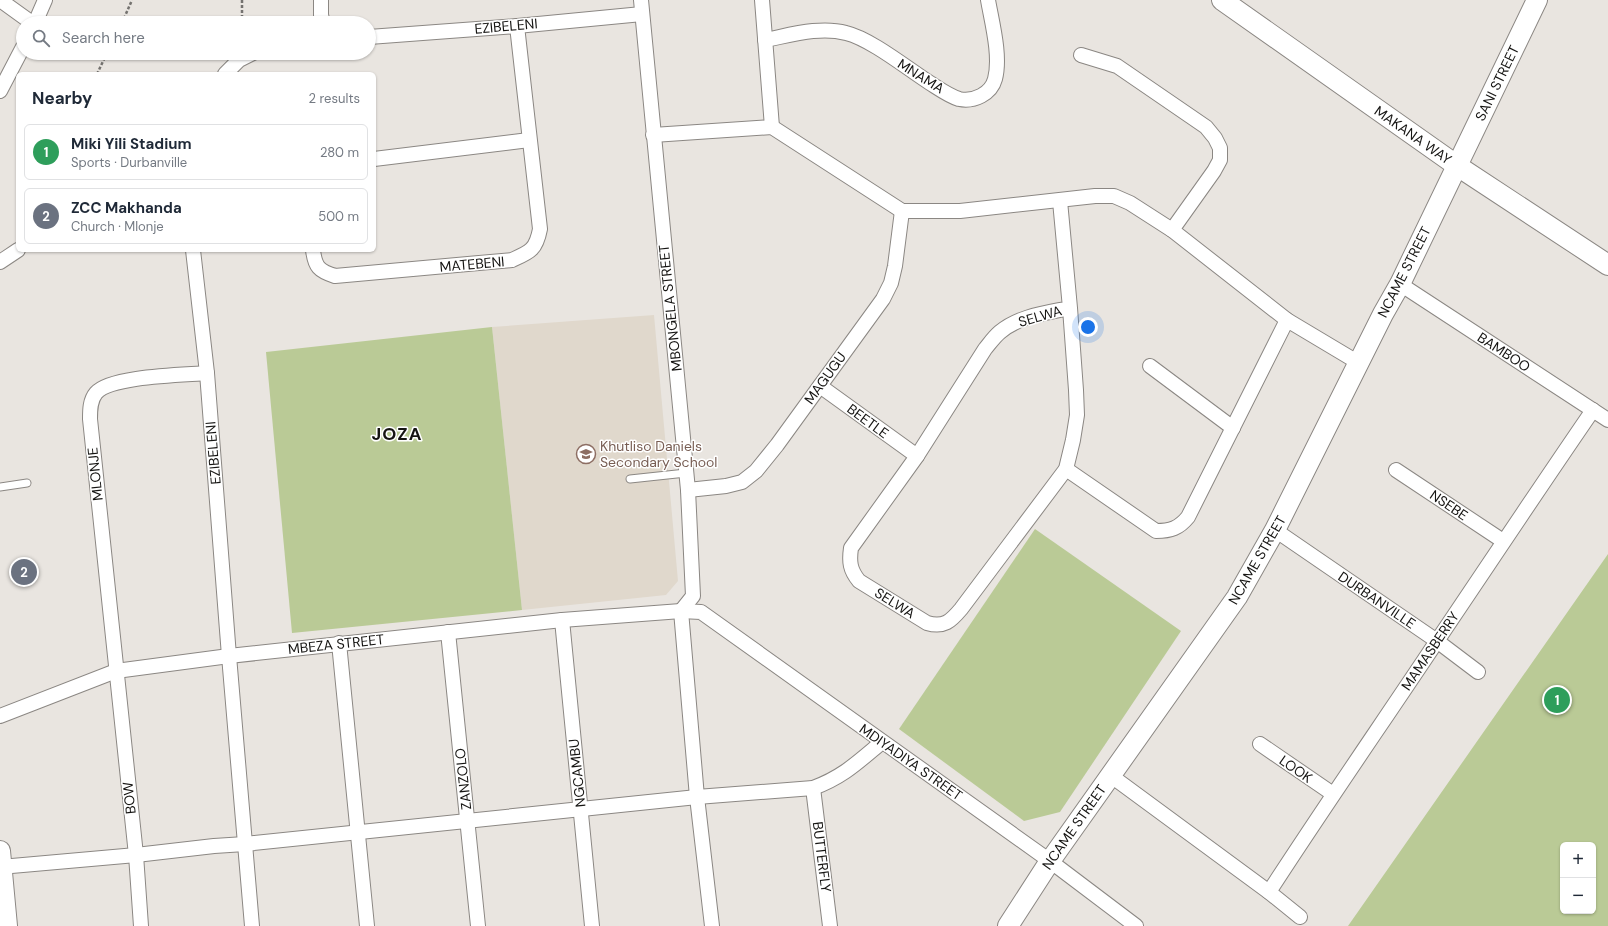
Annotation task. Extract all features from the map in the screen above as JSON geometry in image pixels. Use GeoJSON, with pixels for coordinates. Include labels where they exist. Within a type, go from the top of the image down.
{"type":"FeatureCollection","features":[{"type":"Feature","properties":{"kind":"street"},"geometry":{"type":"LineString","coordinates":[[0,0],[24,16]]}},
{"type":"Feature","properties":{"kind":"street"},"geometry":{"type":"LineString","coordinates":[[37,16],[45,0]]}},
{"type":"Feature","properties":{"kind":"street"},"geometry":{"type":"LineString","coordinates":[[321,16],[322,0]]}},
{"type":"Feature","properties":{"kind":"street","name":"MBONGELA STREET"},"geometry":{"type":"LineString","coordinates":[[641,0],[688,490],[694,596],[681,611]]}},
{"type":"Feature","properties":{"kind":"street"},"geometry":{"type":"LineString","coordinates":[[762,0],[772,127]]}},
{"type":"Feature","properties":{"kind":"street","name":"MNAMA"},"geometry":{"type":"LineString","coordinates":[[765,40],[830,30],[848,33],[870,43],[939,89],[959,98],[976,99],[989,90],[995,79],[995,46],[988,0]]}},
{"type":"Feature","properties":{"kind":"street","name":"MAKANA WAY"},"geometry":{"type":"LineString","coordinates":[[1222,0],[1456,165],[1608,265]]}},
{"type":"Feature","properties":{"kind":"street","name":"SANI STREET"},"geometry":{"type":"LineString","coordinates":[[1456,165],[1537,0]]}},
{"type":"Feature","properties":{"kind":"street","name":"EZIBELENI"},"geometry":{"type":"LineString","coordinates":[[376,36],[517,26],[642,14]]}},
{"type":"Feature","properties":{"kind":"street","name":"MATEBENI"},"geometry":{"type":"LineString","coordinates":[[314,252],[317,266],[324,272],[335,276],[512,260],[527,254],[537,243],[540,229],[517,26]]}},
{"type":"Feature","properties":{"kind":"street"},"geometry":{"type":"LineString","coordinates":[[1081,55],[1117,66],[1206,127],[1216,138],[1220,148],[1220,160],[1214,172],[1172,230]]}},
{"type":"Feature","properties":{"kind":"street"},"geometry":{"type":"LineString","coordinates":[[0,91],[16,60]]}},
{"type":"Feature","properties":{"kind":"street"},"geometry":{"type":"LineString","coordinates":[[227,72],[239,60]]}},
{"type":"Feature","properties":{"kind":"street"},"geometry":{"type":"LineString","coordinates":[[653,135],[772,127],[902,211],[960,211],[1095,196],[1114,196],[1130,203],[1172,230],[1287,320],[1359,363]]}},
{"type":"Feature","properties":{"kind":"street"},"geometry":{"type":"LineString","coordinates":[[376,160],[529,140]]}},
{"type":"Feature","properties":{"kind":"street","name":"NCAME STREET"},"geometry":{"type":"LineString","coordinates":[[1008,926],[1050,861],[1237,597],[1275,530],[1383,314],[1400,284],[1456,165]]}},
{"type":"Feature","properties":{"kind":"street","name":"SELWA"},"geometry":{"type":"LineString","coordinates":[[1060,201],[1070,308],[1077,415],[1066,469],[961,609],[951,620],[935,626],[927,623],[858,581],[852,572],[849,561],[851,548],[917,456],[985,349],[999,333],[1026,317],[1070,308]]}},
{"type":"Feature","properties":{"kind":"street","name":"MAGUGU"},"geometry":{"type":"LineString","coordinates":[[688,490],[726,486],[742,482],[756,471],[777,445],[883,299],[891,283],[895,266],[902,211]]}},
{"type":"Feature","properties":{"kind":"street"},"geometry":{"type":"LineString","coordinates":[[0,262],[16,251]]}},
{"type":"Feature","properties":{"kind":"street","name":"EZIBELENI"},"geometry":{"type":"LineString","coordinates":[[193,252],[206,373],[252,926]]}},
{"type":"Feature","properties":{"kind":"street","name":"BAMBOO"},"geometry":{"type":"LineString","coordinates":[[1400,284],[1608,420]]}},
{"type":"Feature","properties":{"kind":"street"},"geometry":{"type":"LineString","coordinates":[[1066,469],[1156,531],[1173,529],[1180,526],[1188,517],[1287,320]]}},
{"type":"Feature","properties":{"kind":"street"},"geometry":{"type":"LineString","coordinates":[[1150,366],[1233,428]]}},
{"type":"Feature","properties":{"kind":"street","name":"MLONJE"},"geometry":{"type":"LineString","coordinates":[[116,671],[90,420],[90,404],[96,393],[106,385],[123,380],[206,373]]}},
{"type":"Feature","properties":{"kind":"street","name":"BEETLE"},"geometry":{"type":"LineString","coordinates":[[820,386],[917,456]]}},
{"type":"Feature","properties":{"kind":"street","name":"MAMASBERRY"},"geometry":{"type":"LineString","coordinates":[[1269,892],[1503,541],[1593,410]]}},
{"type":"Feature","properties":{"kind":"street","name":"NSEBE"},"geometry":{"type":"LineString","coordinates":[[1396,470],[1503,541]]}},
{"type":"Feature","properties":{"kind":"street","name":"DURBANVILLE"},"geometry":{"type":"LineString","coordinates":[[1275,530],[1437,641],[1478,672]]}},
{"type":"Feature","properties":{"kind":"street"},"geometry":{"type":"LineString","coordinates":[[681,611],[697,797],[712,926]]}},
{"type":"Feature","properties":{"kind":"street","name":"MBEZA STREET"},"geometry":{"type":"LineString","coordinates":[[0,716],[116,671],[229,656],[448,632],[562,620],[681,611]]}},
{"type":"Feature","properties":{"kind":"street","name":"MDIYADIYA STREET"},"geometry":{"type":"LineString","coordinates":[[681,611],[701,612],[1050,861],[1136,926]]}},
{"type":"Feature","properties":{"kind":"street","name":"NGCAMBU"},"geometry":{"type":"LineString","coordinates":[[562,620],[592,926]]}},
{"type":"Feature","properties":{"kind":"street","name":"ZANZOLO"},"geometry":{"type":"LineString","coordinates":[[448,632],[478,926]]}},
{"type":"Feature","properties":{"kind":"street"},"geometry":{"type":"LineString","coordinates":[[339,644],[367,926]]}},
{"type":"Feature","properties":{"kind":"street","name":"BOW"},"geometry":{"type":"LineString","coordinates":[[116,671],[136,855],[141,926]]}},
{"type":"Feature","properties":{"kind":"street"},"geometry":{"type":"LineString","coordinates":[[7,926],[1,862],[136,855],[697,797],[813,788],[830,781],[852,767],[882,742]]}},
{"type":"Feature","properties":{"kind":"street","name":"LOOK"},"geometry":{"type":"LineString","coordinates":[[1260,744],[1333,794]]}},
{"type":"Feature","properties":{"kind":"street"},"geometry":{"type":"LineString","coordinates":[[1110,775],[1269,892],[1300,917]]}},
{"type":"Feature","properties":{"kind":"street","name":"BUTTERFLY"},"geometry":{"type":"LineString","coordinates":[[813,788],[830,926]]}},
{"type":"Feature","properties":{"kind":"lane"},"geometry":{"type":"LineString","coordinates":[[630,479],[686,473]]}},
{"type":"Feature","properties":{"kind":"lane"},"geometry":{"type":"LineString","coordinates":[[0,487],[27,483]]}},
{"type":"Feature","properties":{"kind":"path"},"geometry":{"type":"LineString","coordinates":[[125,16],[132,0]]}},
{"type":"Feature","properties":{"kind":"path"},"geometry":{"type":"LineString","coordinates":[[242,0],[242,16]]}},
{"type":"Feature","properties":{"kind":"path"},"geometry":{"type":"LineString","coordinates":[[98,72],[104,60]]}},
{"type":"Feature","properties":{"kind":"shaded area","name":"Khutliso Daniels Secondary School"},"geometry":{"type":"Polygon","coordinates":[[[654,315],[678,581],[666,595],[522,610],[492,327],[654,315]]]}},
{"type":"Feature","properties":{"kind":"green space"},"geometry":{"type":"Polygon","coordinates":[[[492,327],[522,610],[292,633],[266,352],[492,327]]]}},
{"type":"Feature","properties":{"kind":"green space"},"geometry":{"type":"Polygon","coordinates":[[[1035,529],[1181,631],[1060,812],[1024,821],[899,729],[1035,529]]]}},
{"type":"Feature","properties":{"kind":"green space"},"geometry":{"type":"Polygon","coordinates":[[[1608,554],[1608,926],[1348,926],[1608,554]]]}},
{"type":"Feature","properties":{"kind":"place","name":"Khutliso Daniels Secondary School"},"geometry":{"type":"Point","coordinates":[586,454]}},
{"type":"Feature","properties":{"kind":"place","name":"ZCC Makhanda"},"geometry":{"type":"Point","coordinates":[24,572]}},
{"type":"Feature","properties":{"kind":"place","name":"Miki Yili Stadium"},"geometry":{"type":"Point","coordinates":[1557,700]}},
{"type":"Feature","properties":{"kind":"district","name":"JOZA"},"geometry":{"type":"Point","coordinates":[397,434]}}]}
